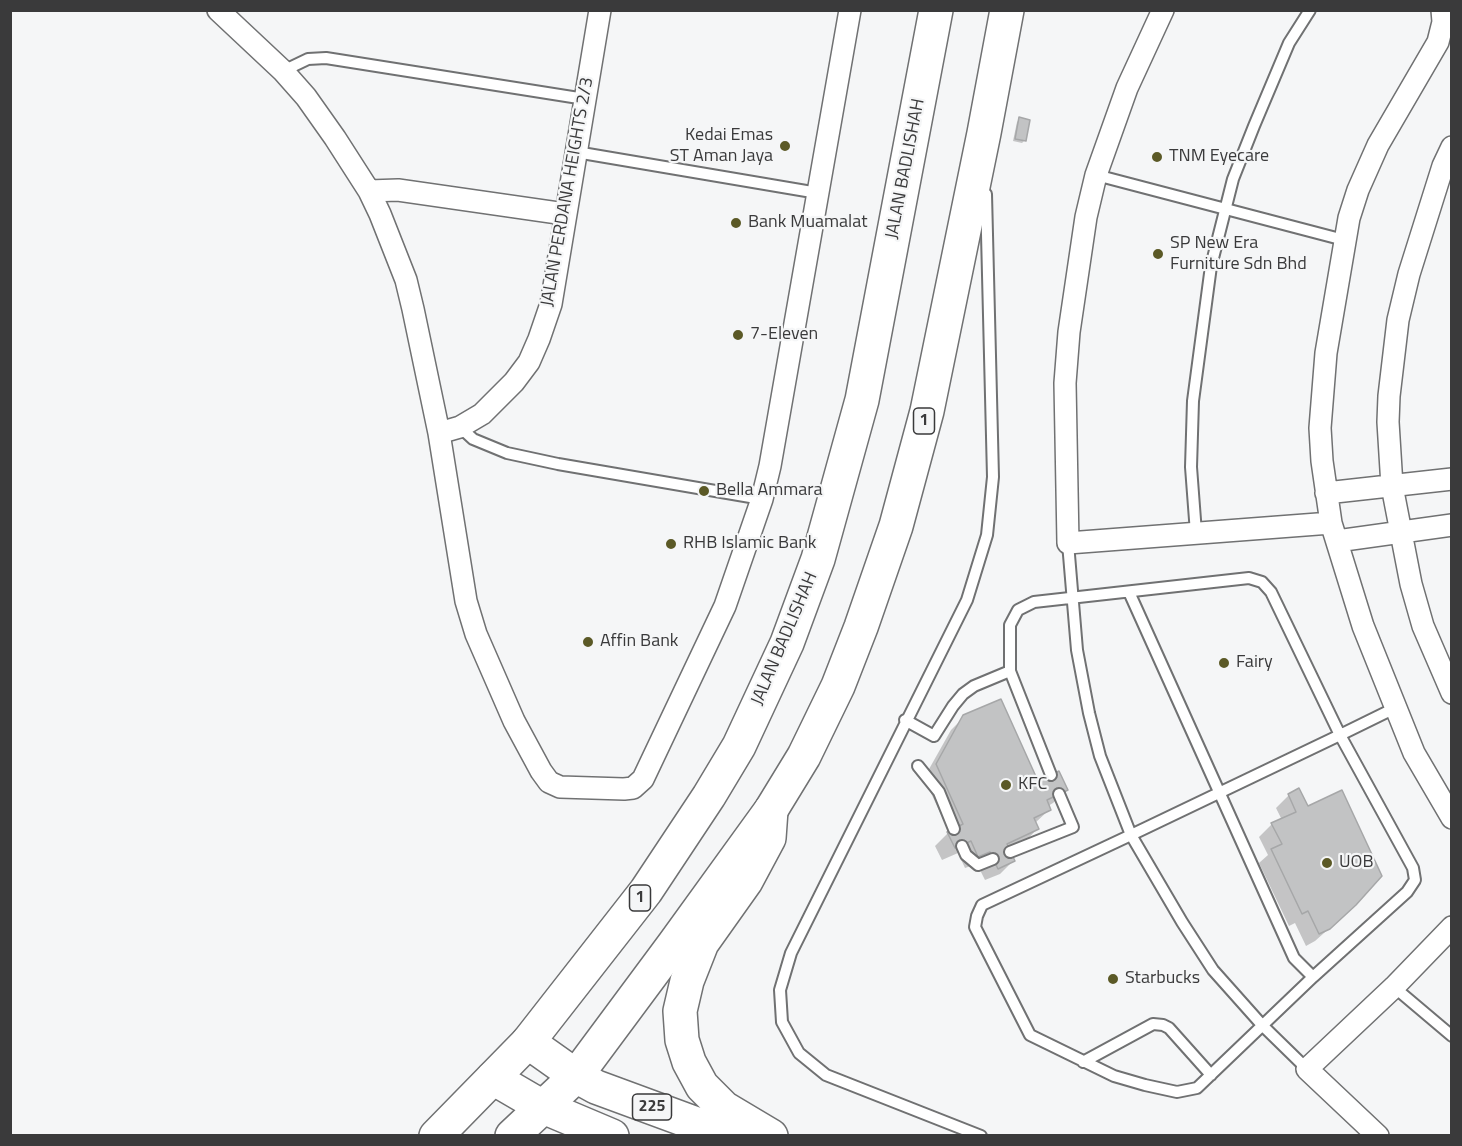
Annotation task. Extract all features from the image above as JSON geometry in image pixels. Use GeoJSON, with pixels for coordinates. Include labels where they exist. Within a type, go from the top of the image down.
{"type":"FeatureCollection","features":[{"type":"Feature","properties":{"kind":"main road","name":"JALAN BADLISHAH"},"geometry":{"type":"LineString","coordinates":[[436,1136],[528,1042],[646,891],[739,746],[787,643],[818,559],[862,400],[936,10]]}},
{"type":"Feature","properties":{"kind":"main road","name":"1"},"geometry":{"type":"LineString","coordinates":[[512,1136],[541,1106],[576,1076],[674,944],[771,810],[804,756],[838,686],[896,526],[927,411],[1007,10]]}},
{"type":"Feature","properties":{"kind":"main road"},"geometry":{"type":"LineString","coordinates":[[771,810],[769,838],[746,881],[702,944],[687,981],[680,1011],[682,1040],[689,1062],[702,1086],[724,1108],[771,1136]]}},
{"type":"Feature","properties":{"kind":"main road","name":"225"},"geometry":{"type":"LineString","coordinates":[[528,1042],[576,1076],[596,1087],[729,1136]]}},
{"type":"Feature","properties":{"kind":"main road","name":"225"},"geometry":{"type":"LineString","coordinates":[[493,1078],[541,1106],[612,1136]]}},
{"type":"Feature","properties":{"kind":"street"},"geometry":{"type":"LineString","coordinates":[[218,10],[283,71],[306,97],[369,191],[380,214],[406,280],[438,432],[461,575],[476,634],[514,721],[549,782],[560,787],[624,789],[633,788],[644,779],[724,606],[762,499],[770,466],[850,10]]}},
{"type":"Feature","properties":{"kind":"street","name":"JALAN PERDANA HEIGHTS 2/3"},"geometry":{"type":"LineString","coordinates":[[438,432],[460,427],[482,414],[514,382],[529,362],[539,339],[551,304],[600,10]]}},
{"type":"Feature","properties":{"kind":"street"},"geometry":{"type":"LineString","coordinates":[[1163,10],[1127,88],[1096,175],[1086,217],[1069,332],[1065,426],[1068,543],[1196,533],[1400,532],[1452,525]]}},
{"type":"Feature","properties":{"kind":"street"},"geometry":{"type":"LineString","coordinates":[[1442,10],[1443,22],[1438,42],[1378,145],[1358,190],[1344,240],[1326,353],[1320,428],[1326,493],[1334,532],[1363,626],[1414,753],[1452,818]]}},
{"type":"Feature","properties":{"kind":"street"},"geometry":{"type":"LineString","coordinates":[[1452,147],[1443,166],[1409,274],[1398,320],[1388,422],[1392,486],[1411,584],[1423,626],[1452,693]]}},
{"type":"Feature","properties":{"kind":"street"},"geometry":{"type":"LineString","coordinates":[[369,191],[398,190],[565,214]]}},
{"type":"Feature","properties":{"kind":"street"},"geometry":{"type":"LineString","coordinates":[[1326,493],[1452,479]]}},
{"type":"Feature","properties":{"kind":"street"},"geometry":{"type":"LineString","coordinates":[[1378,1136],[1307,1069],[1394,987],[1452,927]]}},
{"type":"Feature","properties":{"kind":"lane"},"geometry":{"type":"LineString","coordinates":[[1196,533],[1191,467],[1193,401],[1211,266],[1233,179],[1289,44],[1310,10]]}},
{"type":"Feature","properties":{"kind":"lane"},"geometry":{"type":"LineString","coordinates":[[283,71],[308,59],[326,58],[585,99]]}},
{"type":"Feature","properties":{"kind":"lane"},"geometry":{"type":"LineString","coordinates":[[981,1136],[826,1075],[799,1053],[782,1022],[780,990],[791,953],[905,720],[967,600],[987,535],[993,477],[984,133]]}},
{"type":"Feature","properties":{"kind":"lane"},"geometry":{"type":"LineString","coordinates":[[576,152],[818,193]]}},
{"type":"Feature","properties":{"kind":"lane"},"geometry":{"type":"LineString","coordinates":[[1096,175],[1344,240]]}},
{"type":"Feature","properties":{"kind":"lane"},"geometry":{"type":"LineString","coordinates":[[460,427],[473,439],[507,453],[762,499]]}},
{"type":"Feature","properties":{"kind":"lane"},"geometry":{"type":"LineString","coordinates":[[1068,543],[1077,650],[1089,713],[1100,756],[1131,835],[1213,970],[1262,1025],[1307,1069]]}},
{"type":"Feature","properties":{"kind":"lane"},"geometry":{"type":"LineString","coordinates":[[1051,775],[1010,671],[1010,625],[1018,610],[1034,602],[1248,578],[1262,582],[1271,592],[1340,735],[1413,868],[1415,880],[1407,892],[1313,977],[1197,1088],[1177,1092],[1114,1076],[1030,1035],[975,927],[976,916],[982,904],[1131,835],[1340,735],[1395,708]]}},
{"type":"Feature","properties":{"kind":"lane"},"geometry":{"type":"LineString","coordinates":[[1129,592],[1294,958],[1313,977]]}},
{"type":"Feature","properties":{"kind":"lane"},"geometry":{"type":"LineString","coordinates":[[905,720],[934,736],[963,694],[974,686],[1010,671]]}},
{"type":"Feature","properties":{"kind":"lane"},"geometry":{"type":"LineString","coordinates":[[918,766],[939,792],[954,829]]}},
{"type":"Feature","properties":{"kind":"lane"},"geometry":{"type":"LineString","coordinates":[[1010,852],[1073,827],[1059,794]]}},
{"type":"Feature","properties":{"kind":"lane"},"geometry":{"type":"LineString","coordinates":[[962,846],[966,855],[978,865],[993,859]]}},
{"type":"Feature","properties":{"kind":"lane"},"geometry":{"type":"LineString","coordinates":[[1394,987],[1452,1036]]}},
{"type":"Feature","properties":{"kind":"lane"},"geometry":{"type":"LineString","coordinates":[[1083,1062],[1153,1024],[1169,1028],[1211,1075]]}},
{"type":"Feature","properties":{"kind":"building"},"geometry":{"type":"Polygon","coordinates":[[[1019,117],[1030,120],[1026,141],[1015,139],[1019,117]]]}},
{"type":"Feature","properties":{"kind":"building","name":"KFC"},"geometry":{"type":"Polygon","coordinates":[[[1001,699],[1038,781],[1059,771],[1068,790],[1047,800],[1051,810],[1034,818],[1039,829],[1007,844],[1015,861],[998,869],[990,852],[978,857],[971,841],[955,848],[947,832],[963,824],[936,764],[963,715],[1001,699]]]}},
{"type":"Feature","properties":{"kind":"building","name":"UOB"},"geometry":{"type":"Polygon","coordinates":[[[1299,788],[1308,806],[1342,790],[1382,876],[1330,929],[1319,934],[1308,911],[1302,914],[1271,849],[1282,844],[1271,823],[1296,812],[1288,794],[1299,788]]]}},
{"type":"Feature","properties":{"kind":"place","name":"Kedai Emas ST Aman Jaya"},"geometry":{"type":"Point","coordinates":[785,146]}},
{"type":"Feature","properties":{"kind":"place","name":"TNM Eyecare"},"geometry":{"type":"Point","coordinates":[1157,157]}},
{"type":"Feature","properties":{"kind":"place","name":"Bank Muamalat"},"geometry":{"type":"Point","coordinates":[736,223]}},
{"type":"Feature","properties":{"kind":"place","name":"SP New Era Furniture Sdn Bhd"},"geometry":{"type":"Point","coordinates":[1158,254]}},
{"type":"Feature","properties":{"kind":"place","name":"7-Eleven"},"geometry":{"type":"Point","coordinates":[738,335]}},
{"type":"Feature","properties":{"kind":"place","name":"Bella Ammara"},"geometry":{"type":"Point","coordinates":[704,491]}},
{"type":"Feature","properties":{"kind":"place","name":"RHB Islamic Bank"},"geometry":{"type":"Point","coordinates":[671,544]}},
{"type":"Feature","properties":{"kind":"place","name":"Affin Bank"},"geometry":{"type":"Point","coordinates":[588,642]}},
{"type":"Feature","properties":{"kind":"place","name":"Fairy"},"geometry":{"type":"Point","coordinates":[1224,663]}},
{"type":"Feature","properties":{"kind":"place","name":"KFC"},"geometry":{"type":"Point","coordinates":[1006,785]}},
{"type":"Feature","properties":{"kind":"place","name":"UOB"},"geometry":{"type":"Point","coordinates":[1327,863]}},
{"type":"Feature","properties":{"kind":"place","name":"Starbucks"},"geometry":{"type":"Point","coordinates":[1113,979]}}]}
